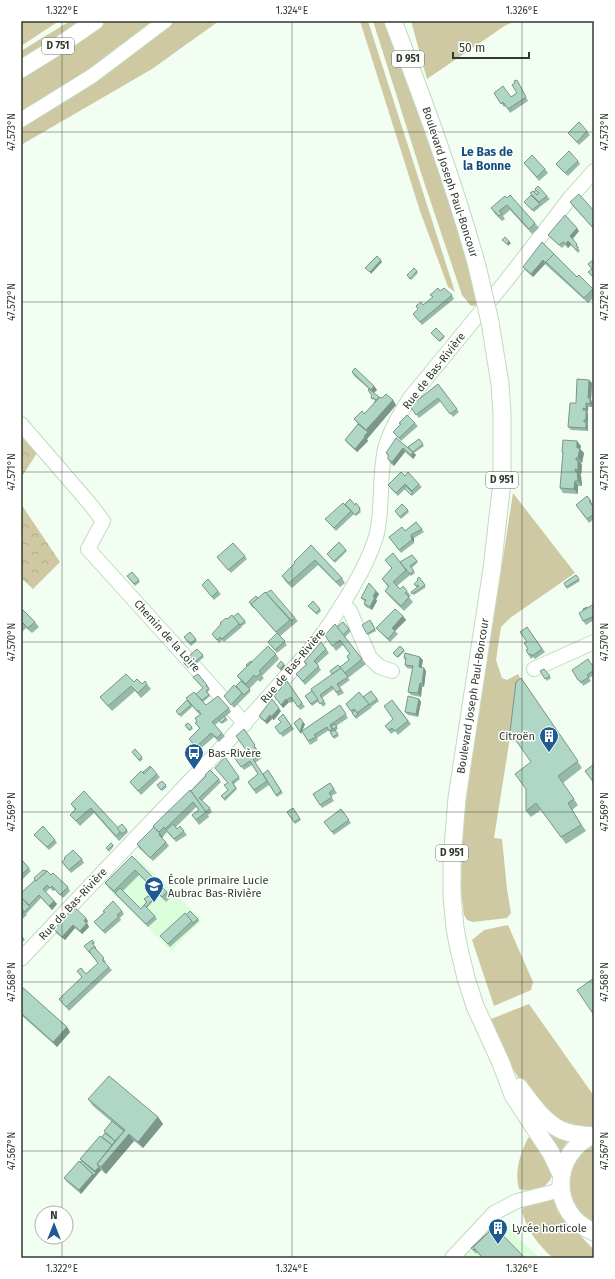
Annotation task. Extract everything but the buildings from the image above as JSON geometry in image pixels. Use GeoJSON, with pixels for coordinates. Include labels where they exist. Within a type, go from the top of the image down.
{"type":"FeatureCollection","features":[{"type":"Feature","properties":{"kind":"main road","name":"D 751"},"geometry":{"type":"LineString","coordinates":[[21,69],[95,21]]}},
{"type":"Feature","properties":{"kind":"main road","name":"Boulevard Joseph Paul-Boncour"},"geometry":{"type":"LineString","coordinates":[[393,21],[422,98],[477,266],[490,322],[500,384],[502,414],[502,482],[492,569],[457,798],[452,860],[452,895],[455,928],[466,978],[475,1006],[501,1063],[513,1095],[547,1147],[561,1182],[565,1206],[575,1219],[592,1233]]}},
{"type":"Feature","properties":{"kind":"main road","name":"Boulevard Joseph Paul-Boncour"},"geometry":{"type":"LineString","coordinates":[[402,21],[422,98]]}},
{"type":"Feature","properties":{"kind":"main road","name":"Boulevard Joseph Paul-Boncour"},"geometry":{"type":"LineString","coordinates":[[501,1063],[537,1111],[549,1122],[562,1130],[576,1134],[593,1136]]}},
{"type":"Feature","properties":{"kind":"main road"},"geometry":{"type":"LineString","coordinates":[[561,1182],[565,1162],[581,1142],[593,1136]]}},
{"type":"Feature","properties":{"kind":"street"},"geometry":{"type":"LineString","coordinates":[[21,120],[92,76],[165,21]]}},
{"type":"Feature","properties":{"kind":"street","name":"Rue de Bas-Rivière"},"geometry":{"type":"LineString","coordinates":[[21,959],[245,724],[313,646],[343,603],[369,556],[376,534],[380,513],[382,470],[385,450],[390,434],[398,418],[410,398],[506,282],[570,198],[594,171]]}},
{"type":"Feature","properties":{"kind":"street","name":"Chemin de la Loire"},"geometry":{"type":"LineString","coordinates":[[21,424],[103,521],[88,549],[245,724]]}},
{"type":"Feature","properties":{"kind":"street"},"geometry":{"type":"LineString","coordinates":[[343,603],[350,611],[370,658],[380,667],[392,671]]}},
{"type":"Feature","properties":{"kind":"street"},"geometry":{"type":"LineString","coordinates":[[534,669],[594,642]]}},
{"type":"Feature","properties":{"kind":"street"},"geometry":{"type":"LineString","coordinates":[[452,1258],[494,1213],[516,1201],[561,1182]]}},
{"type":"Feature","properties":{"kind":"shaded area","name":"École primaire Lucie Aubrac Bas-Rivière"},"geometry":{"type":"Polygon","coordinates":[[[136,856],[202,920],[171,951],[106,886],[136,856]]]}},
{"type":"Feature","properties":{"kind":"shaded area"},"geometry":{"type":"Polygon","coordinates":[[[499,1220],[540,1258],[462,1258],[499,1220]]]}},
{"type":"Feature","properties":{"kind":"green space"},"geometry":{"type":"Polygon","coordinates":[[[21,21],[59,21],[21,46],[21,21]]]}},
{"type":"Feature","properties":{"kind":"green space"},"geometry":{"type":"Polygon","coordinates":[[[70,21],[88,21],[21,65],[21,51],[70,21]]]}},
{"type":"Feature","properties":{"kind":"green space"},"geometry":{"type":"Polygon","coordinates":[[[107,21],[159,21],[111,57],[21,116],[21,76],[107,21]]]}},
{"type":"Feature","properties":{"kind":"green space"},"geometry":{"type":"Polygon","coordinates":[[[169,21],[219,21],[152,69],[21,145],[21,123],[169,21]]]}},
{"type":"Feature","properties":{"kind":"green space"},"geometry":{"type":"Polygon","coordinates":[[[360,21],[368,21],[455,292],[448,287],[420,211],[360,21]]]}},
{"type":"Feature","properties":{"kind":"green space"},"geometry":{"type":"Polygon","coordinates":[[[373,21],[388,21],[448,198],[470,269],[479,305],[471,306],[462,295],[424,182],[373,21]]]}},
{"type":"Feature","properties":{"kind":"green space"},"geometry":{"type":"Polygon","coordinates":[[[411,21],[516,21],[506,25],[427,79],[411,21]]]}},
{"type":"Feature","properties":{"kind":"green space"},"geometry":{"type":"Polygon","coordinates":[[[21,434],[37,453],[21,478],[21,434]]]}},
{"type":"Feature","properties":{"kind":"green space"},"geometry":{"type":"Polygon","coordinates":[[[513,493],[575,573],[510,618],[501,627],[496,660],[502,678],[507,680],[518,674],[523,683],[518,687],[494,838],[502,839],[511,913],[507,918],[473,922],[467,920],[464,915],[461,890],[462,841],[468,785],[513,493]]]}},
{"type":"Feature","properties":{"kind":"green space"},"geometry":{"type":"Polygon","coordinates":[[[21,504],[60,562],[33,589],[21,578],[21,504]]]}},
{"type":"Feature","properties":{"kind":"green space"},"geometry":{"type":"Polygon","coordinates":[[[508,925],[533,982],[531,990],[494,1006],[472,940],[484,930],[508,925]]]}},
{"type":"Feature","properties":{"kind":"green space"},"geometry":{"type":"Polygon","coordinates":[[[529,1004],[594,1096],[594,1128],[569,1128],[546,1114],[518,1077],[500,1048],[486,1021],[529,1004]]]}},
{"type":"Feature","properties":{"kind":"green space"},"geometry":{"type":"Polygon","coordinates":[[[535,1115],[569,1139],[559,1154],[535,1115]]]}},
{"type":"Feature","properties":{"kind":"green space"},"geometry":{"type":"Polygon","coordinates":[[[534,1136],[552,1176],[543,1187],[539,1189],[519,1189],[517,1176],[520,1157],[528,1138],[534,1136]]]}},
{"type":"Feature","properties":{"kind":"green space"},"geometry":{"type":"Polygon","coordinates":[[[594,1142],[594,1222],[589,1220],[577,1210],[570,1197],[567,1182],[578,1153],[594,1142]]]}},
{"type":"Feature","properties":{"kind":"green space"},"geometry":{"type":"Polygon","coordinates":[[[546,1198],[553,1199],[558,1212],[594,1250],[594,1258],[553,1258],[538,1242],[530,1231],[522,1211],[525,1204],[546,1198]]]}},
{"type":"Feature","properties":{"kind":"place","name":"Citroën"},"geometry":{"type":"Point","coordinates":[549,753]}},
{"type":"Feature","properties":{"kind":"place","name":"Bas-Rivère"},"geometry":{"type":"Point","coordinates":[194,770]}},
{"type":"Feature","properties":{"kind":"place","name":"École primaire Lucie Aubrac Bas-Rivière"},"geometry":{"type":"Point","coordinates":[154,903]}},
{"type":"Feature","properties":{"kind":"place","name":"Lycée horticole"},"geometry":{"type":"Point","coordinates":[498,1245]}},
{"type":"Feature","properties":{"kind":"district","name":"Le Bas de la Bonne"},"geometry":{"type":"Point","coordinates":[487,159]}}]}
